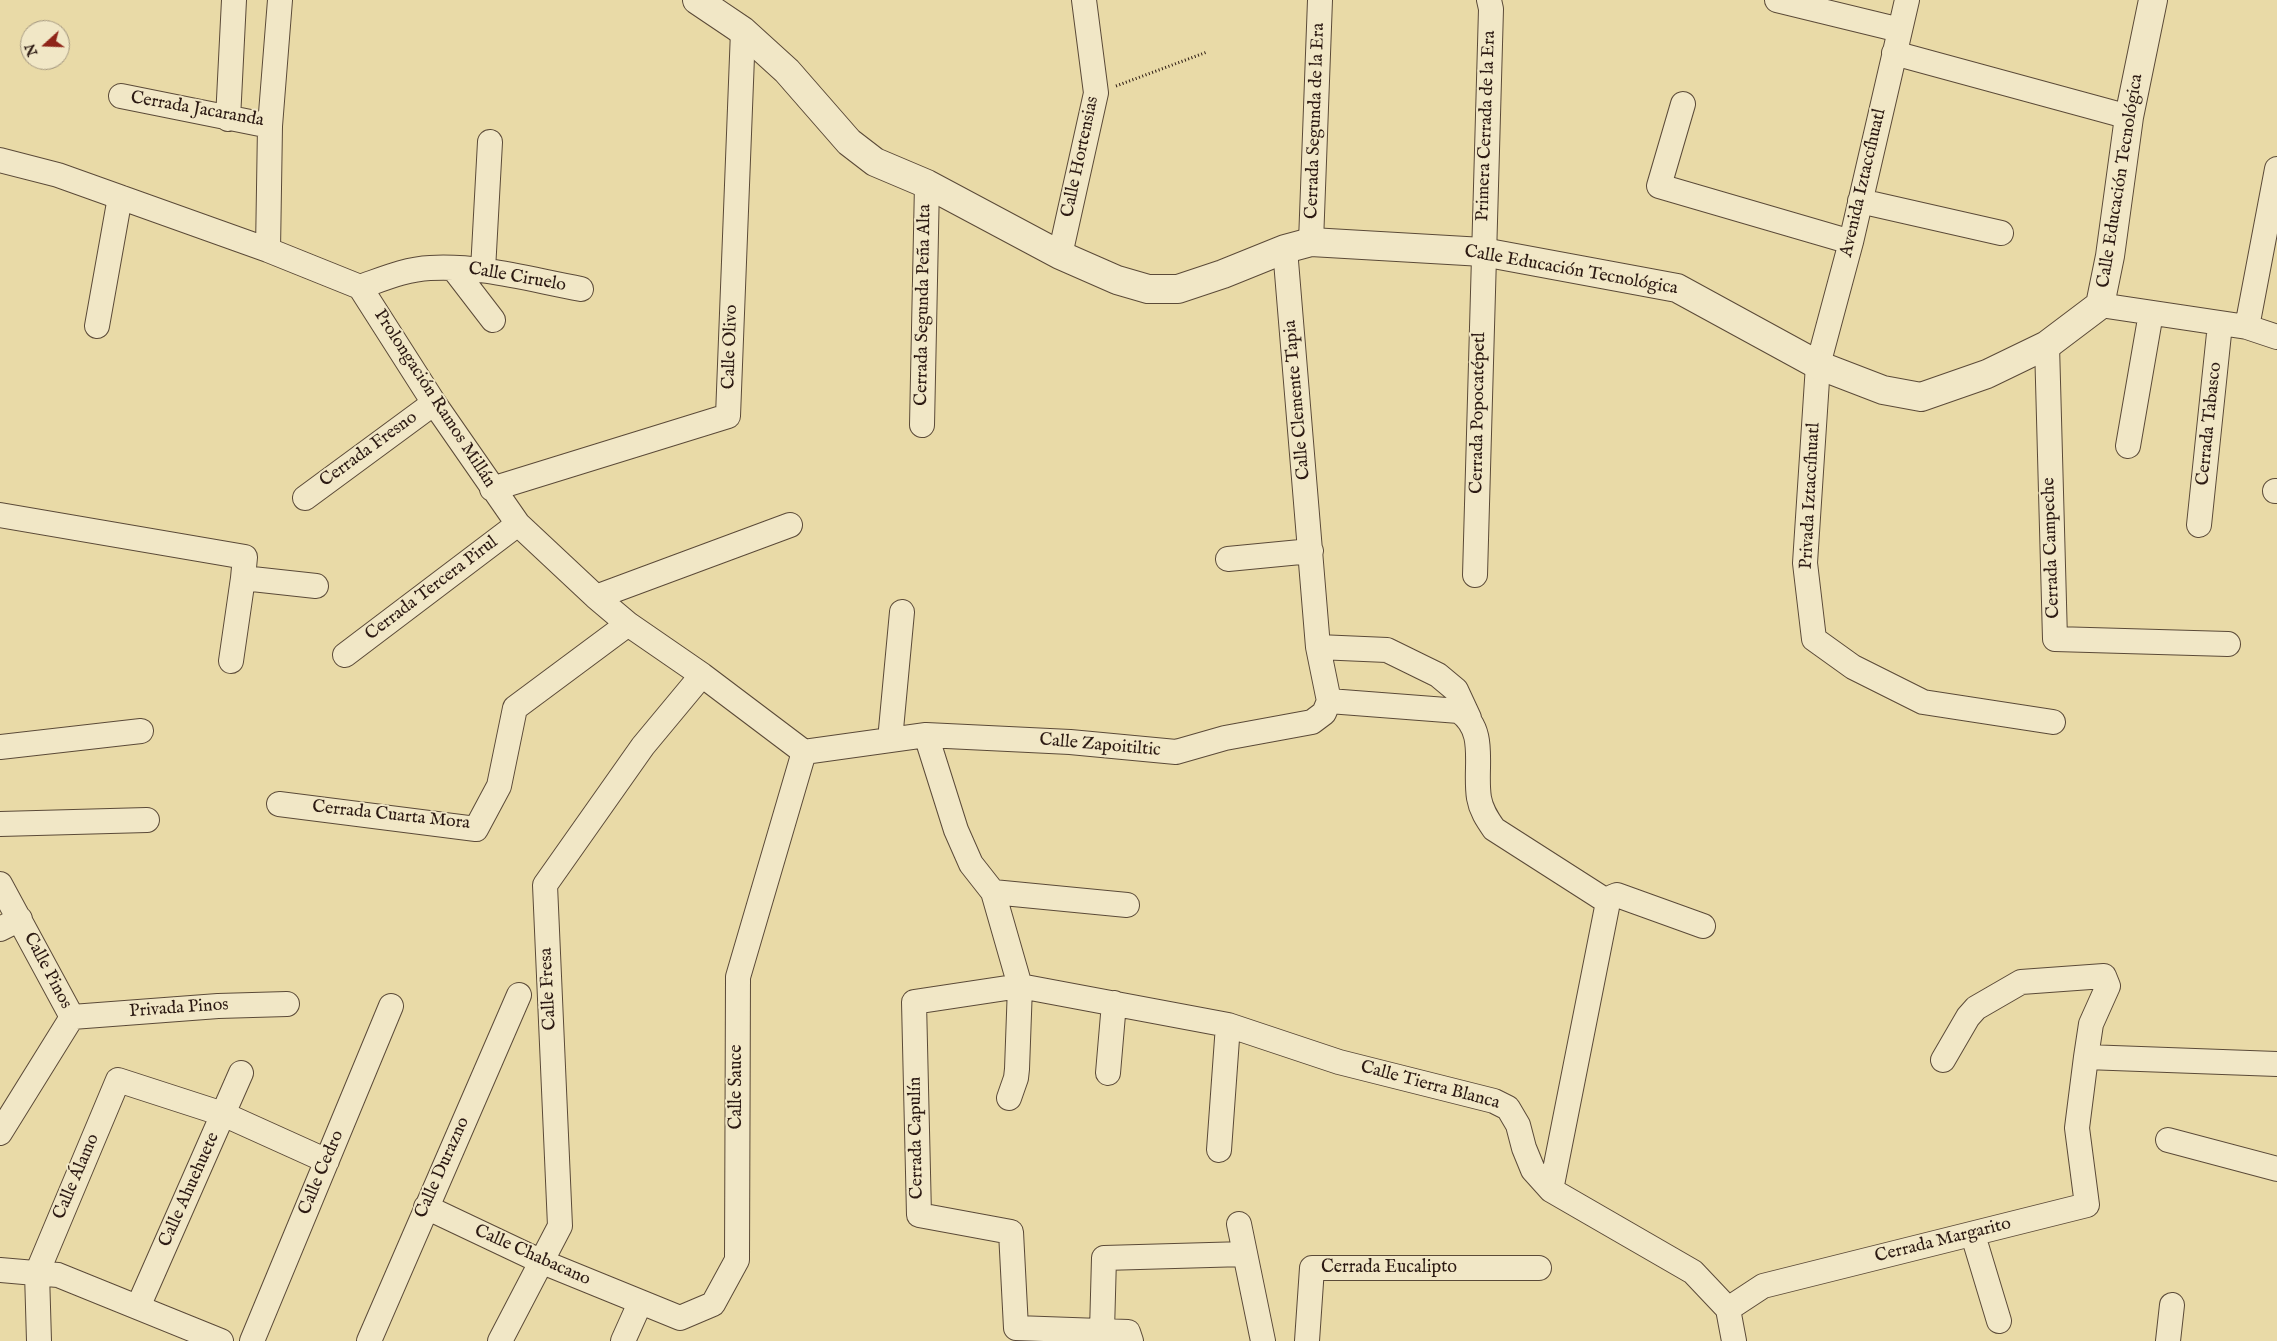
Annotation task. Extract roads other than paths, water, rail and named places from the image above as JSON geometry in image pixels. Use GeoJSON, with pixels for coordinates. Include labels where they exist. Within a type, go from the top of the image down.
{"type":"FeatureCollection","features":[{"type":"Feature","properties":{"kind":"street"},"geometry":{"type":"LineString","coordinates":[[228,119],[234,0]]}},
{"type":"Feature","properties":{"kind":"street","name":"Cerrada Jacaranda"},"geometry":{"type":"LineString","coordinates":[[121,96],[270,126],[280,0]]}},
{"type":"Feature","properties":{"kind":"street","name":"Calle Educación Tecnológica"},"geometry":{"type":"LineString","coordinates":[[697,0],[743,31],[787,71],[849,142],[875,162],[927,184],[1060,254],[1117,280],[1148,289],[1178,289],[1223,274],[1285,249],[1311,242],[1483,252],[1677,288],[1818,365],[1884,390],[1921,398],[1987,374],[2046,346],[2100,306],[2110,256],[2129,116],[2153,0]]}},
{"type":"Feature","properties":{"kind":"street","name":"Calle Hortensias"},"geometry":{"type":"LineString","coordinates":[[1060,254],[1096,93],[1084,0]]}},
{"type":"Feature","properties":{"kind":"street","name":"Cerrada Segunda de la Era"},"geometry":{"type":"LineString","coordinates":[[1311,242],[1320,0]]}},
{"type":"Feature","properties":{"kind":"street","name":"Primera Cerrada de la Era"},"geometry":{"type":"LineString","coordinates":[[1483,252],[1491,9],[1489,0]]}},
{"type":"Feature","properties":{"kind":"street"},"geometry":{"type":"LineString","coordinates":[[1777,0],[1900,30]]}},
{"type":"Feature","properties":{"kind":"street","name":"Avenida Iztaccíhuatl"},"geometry":{"type":"LineString","coordinates":[[1818,365],[1851,242],[1906,0]]}},
{"type":"Feature","properties":{"kind":"street","name":"Calle Olivo"},"geometry":{"type":"LineString","coordinates":[[492,489],[728,416],[743,31]]}},
{"type":"Feature","properties":{"kind":"street"},"geometry":{"type":"LineString","coordinates":[[1894,53],[2129,116]]}},
{"type":"Feature","properties":{"kind":"street"},"geometry":{"type":"LineString","coordinates":[[1683,104],[1659,186],[1851,242]]}},
{"type":"Feature","properties":{"kind":"street"},"geometry":{"type":"LineString","coordinates":[[268,250],[270,126]]}},
{"type":"Feature","properties":{"kind":"street"},"geometry":{"type":"LineString","coordinates":[[483,270],[490,142]]}},
{"type":"Feature","properties":{"kind":"street"},"geometry":{"type":"LineString","coordinates":[[0,160],[58,175],[268,250],[360,287]]}},
{"type":"Feature","properties":{"kind":"street"},"geometry":{"type":"LineString","coordinates":[[2248,327],[2277,169]]}},
{"type":"Feature","properties":{"kind":"street","name":"Cerrada Segunda Peña Alta"},"geometry":{"type":"LineString","coordinates":[[922,425],[927,184]]}},
{"type":"Feature","properties":{"kind":"street"},"geometry":{"type":"LineString","coordinates":[[97,326],[120,197]]}},
{"type":"Feature","properties":{"kind":"street"},"geometry":{"type":"LineString","coordinates":[[1860,201],[2001,233]]}},
{"type":"Feature","properties":{"kind":"street","name":"Calle Clemente Tapia"},"geometry":{"type":"LineString","coordinates":[[1285,249],[1318,647]]}},
{"type":"Feature","properties":{"kind":"street","name":"Cerrada Popocatépetl"},"geometry":{"type":"LineString","coordinates":[[1475,575],[1483,252]]}},
{"type":"Feature","properties":{"kind":"street","name":"Calle Ciruelo"},"geometry":{"type":"LineString","coordinates":[[360,287],[396,274],[428,268],[453,268],[483,270],[581,290]]}},
{"type":"Feature","properties":{"kind":"street"},"geometry":{"type":"LineString","coordinates":[[453,268],[494,320]]}},
{"type":"Feature","properties":{"kind":"street","name":"Prolongación Ramos Millán"},"geometry":{"type":"LineString","coordinates":[[360,287],[434,403],[518,524],[596,597],[628,624],[702,675],[804,752]]}},
{"type":"Feature","properties":{"kind":"street"},"geometry":{"type":"LineString","coordinates":[[2100,306],[2248,327],[2277,337]]}},
{"type":"Feature","properties":{"kind":"street"},"geometry":{"type":"LineString","coordinates":[[2128,446],[2151,313]]}},
{"type":"Feature","properties":{"kind":"street","name":"Cerrada Tabasco"},"geometry":{"type":"LineString","coordinates":[[2199,525],[2220,324]]}},
{"type":"Feature","properties":{"kind":"street","name":"Cerrada Campeche"},"geometry":{"type":"LineString","coordinates":[[2046,346],[2055,639],[2228,644]]}},
{"type":"Feature","properties":{"kind":"street","name":"Privada Iztaccíhuatl"},"geometry":{"type":"LineString","coordinates":[[1818,365],[1805,563],[1814,639],[1853,667],[1924,702],[2053,722]]}},
{"type":"Feature","properties":{"kind":"street","name":"Cerrada Fresno"},"geometry":{"type":"LineString","coordinates":[[305,498],[434,403]]}},
{"type":"Feature","properties":{"kind":"street"},"geometry":{"type":"LineString","coordinates":[[0,515],[244,568],[316,586]]}},
{"type":"Feature","properties":{"kind":"street","name":"Cerrada Tercera Pirul"},"geometry":{"type":"LineString","coordinates":[[345,655],[518,524]]}},
{"type":"Feature","properties":{"kind":"street"},"geometry":{"type":"LineString","coordinates":[[596,597],[790,526]]}},
{"type":"Feature","properties":{"kind":"street"},"geometry":{"type":"LineString","coordinates":[[1228,559],[1311,551]]}},
{"type":"Feature","properties":{"kind":"street"},"geometry":{"type":"LineString","coordinates":[[231,661],[244,568]]}},
{"type":"Feature","properties":{"kind":"street"},"geometry":{"type":"LineString","coordinates":[[890,740],[902,612]]}},
{"type":"Feature","properties":{"kind":"street","name":"Cerrada Cuarta Mora"},"geometry":{"type":"LineString","coordinates":[[279,804],[476,829],[499,786],[515,708],[628,624]]}},
{"type":"Feature","properties":{"kind":"street"},"geometry":{"type":"LineString","coordinates":[[1469,718],[1459,711],[1329,701],[1318,647],[1387,650],[1438,675],[1456,690],[1476,732],[1479,798],[1484,816],[1494,829],[1608,902]]}},
{"type":"Feature","properties":{"kind":"street","name":"Calle Fresa"},"geometry":{"type":"LineString","coordinates":[[500,1341],[560,1226],[545,885],[643,746],[702,675]]}},
{"type":"Feature","properties":{"kind":"street","name":"Calle Zapoitiltic"},"geometry":{"type":"LineString","coordinates":[[804,752],[926,735],[1070,742],[1176,752],[1226,738],[1312,722],[1324,713],[1329,701]]}},
{"type":"Feature","properties":{"kind":"street"},"geometry":{"type":"LineString","coordinates":[[0,747],[141,731]]}},
{"type":"Feature","properties":{"kind":"street"},"geometry":{"type":"LineString","coordinates":[[926,735],[956,830],[971,864],[993,892],[1020,986],[1017,1069],[1008,1098]]}},
{"type":"Feature","properties":{"kind":"street","name":"Calle Sauce"},"geometry":{"type":"LineString","coordinates":[[640,1303],[680,1318],[713,1304],[737,1260],[738,977],[804,752]]}},
{"type":"Feature","properties":{"kind":"street"},"geometry":{"type":"LineString","coordinates":[[0,824],[146,820]]}},
{"type":"Feature","properties":{"kind":"street","name":"Calle Pinos"},"geometry":{"type":"LineString","coordinates":[[0,884],[10,924],[72,1017],[0,1133]]}},
{"type":"Feature","properties":{"kind":"street"},"geometry":{"type":"LineString","coordinates":[[993,892],[1127,906]]}},
{"type":"Feature","properties":{"kind":"street"},"geometry":{"type":"LineString","coordinates":[[1551,1190],[1608,902],[1612,897],[1618,895],[1703,926]]}},
{"type":"Feature","properties":{"kind":"street"},"geometry":{"type":"LineString","coordinates":[[1943,1060],[1968,1017],[1976,1008],[2021,982],[2104,976],[2108,986],[2091,1024],[2086,1058],[2277,1064]]}},
{"type":"Feature","properties":{"kind":"street","name":"Calle Tierra Blanca"},"geometry":{"type":"LineString","coordinates":[[914,1002],[1020,986],[1228,1025],[1339,1062],[1501,1104],[1508,1108],[1518,1125],[1524,1148],[1533,1170],[1551,1190],[1693,1272],[1728,1309]]}},
{"type":"Feature","properties":{"kind":"street","name":"Calle Durazno"},"geometry":{"type":"LineString","coordinates":[[369,1341],[519,995]]}},
{"type":"Feature","properties":{"kind":"street","name":"Cerrada Capulín"},"geometry":{"type":"LineString","coordinates":[[914,1002],[919,1215],[1011,1232],[1016,1328],[1064,1336],[1102,1331],[1128,1332],[1131,1341]]}},
{"type":"Feature","properties":{"kind":"street","name":"Privada Pinos"},"geometry":{"type":"LineString","coordinates":[[72,1017],[218,1006],[287,1004]]}},
{"type":"Feature","properties":{"kind":"street"},"geometry":{"type":"LineString","coordinates":[[1108,1072],[1114,1004]]}},
{"type":"Feature","properties":{"kind":"street","name":"Calle Cedro"},"geometry":{"type":"LineString","coordinates":[[252,1341],[391,1006]]}},
{"type":"Feature","properties":{"kind":"street"},"geometry":{"type":"LineString","coordinates":[[1219,1150],[1228,1025]]}},
{"type":"Feature","properties":{"kind":"street","name":"Cerrada Margarito"},"geometry":{"type":"LineString","coordinates":[[1728,1309],[1763,1286],[2087,1205],[2077,1128],[2086,1058]]}},
{"type":"Feature","properties":{"kind":"street","name":"Calle Ahuehuete"},"geometry":{"type":"LineString","coordinates":[[138,1307],[242,1073]]}},
{"type":"Feature","properties":{"kind":"street","name":"Calle Álamo"},"geometry":{"type":"LineString","coordinates":[[37,1273],[118,1080],[223,1114]]}},
{"type":"Feature","properties":{"kind":"street"},"geometry":{"type":"LineString","coordinates":[[223,1114],[327,1161]]}},
{"type":"Feature","properties":{"kind":"street"},"geometry":{"type":"LineString","coordinates":[[2168,1140],[2277,1169]]}},
{"type":"Feature","properties":{"kind":"street","name":"Calle Chabacano"},"geometry":{"type":"LineString","coordinates":[[426,1207],[540,1262],[640,1303]]}},
{"type":"Feature","properties":{"kind":"street"},"geometry":{"type":"LineString","coordinates":[[1238,1224],[1263,1341]]}},
{"type":"Feature","properties":{"kind":"street"},"geometry":{"type":"LineString","coordinates":[[1973,1235],[1999,1321]]}},
{"type":"Feature","properties":{"kind":"street"},"geometry":{"type":"LineString","coordinates":[[1102,1331],[1104,1258],[1245,1254]]}},
{"type":"Feature","properties":{"kind":"street","name":"Cerrada Eucalipto"},"geometry":{"type":"LineString","coordinates":[[1307,1341],[1312,1268],[1539,1268]]}},
{"type":"Feature","properties":{"kind":"street"},"geometry":{"type":"LineString","coordinates":[[0,1270],[58,1275],[221,1341]]}},
{"type":"Feature","properties":{"kind":"street"},"geometry":{"type":"LineString","coordinates":[[37,1273],[39,1341]]}},
{"type":"Feature","properties":{"kind":"street"},"geometry":{"type":"LineString","coordinates":[[623,1341],[640,1303]]}},
{"type":"Feature","properties":{"kind":"street"},"geometry":{"type":"LineString","coordinates":[[2168,1341],[2172,1305]]}},
{"type":"Feature","properties":{"kind":"street"},"geometry":{"type":"LineString","coordinates":[[1728,1309],[1734,1341]]}}]}
